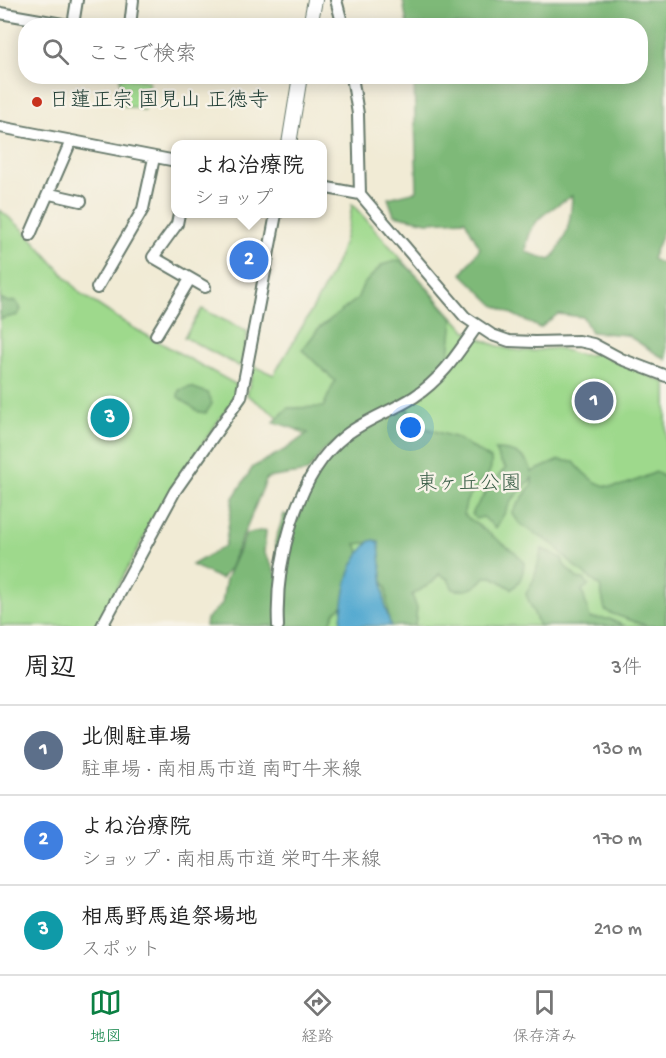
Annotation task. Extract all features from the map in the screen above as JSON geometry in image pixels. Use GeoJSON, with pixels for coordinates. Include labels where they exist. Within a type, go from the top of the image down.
{"type":"FeatureCollection","features":[{"type":"Feature","properties":{"kind":"street"},"geometry":{"type":"LineString","coordinates":[[73,18],[77,0]]}},
{"type":"Feature","properties":{"kind":"street"},"geometry":{"type":"LineString","coordinates":[[131,18],[133,0]]}},
{"type":"Feature","properties":{"kind":"street"},"geometry":{"type":"LineString","coordinates":[[312,18],[315,0]]}},
{"type":"Feature","properties":{"kind":"street"},"geometry":{"type":"LineString","coordinates":[[336,0],[341,18]]}},
{"type":"Feature","properties":{"kind":"street"},"geometry":{"type":"LineString","coordinates":[[0,13],[30,18]]}},
{"type":"Feature","properties":{"kind":"street"},"geometry":{"type":"LineString","coordinates":[[290,140],[299,84]]}},
{"type":"Feature","properties":{"kind":"street"},"geometry":{"type":"LineString","coordinates":[[353,84],[358,114],[360,194],[453,303],[477,326],[509,341],[562,340],[593,344],[621,359],[666,376]]}},
{"type":"Feature","properties":{"kind":"street"},"geometry":{"type":"LineString","coordinates":[[0,127],[171,160]]}},
{"type":"Feature","properties":{"kind":"street"},"geometry":{"type":"LineString","coordinates":[[30,235],[50,194],[71,141]]}},
{"type":"Feature","properties":{"kind":"street"},"geometry":{"type":"LineString","coordinates":[[97,288],[143,209],[154,158]]}},
{"type":"Feature","properties":{"kind":"street"},"geometry":{"type":"LineString","coordinates":[[327,188],[360,194]]}},
{"type":"Feature","properties":{"kind":"street"},"geometry":{"type":"LineString","coordinates":[[50,194],[81,201]]}},
{"type":"Feature","properties":{"kind":"street"},"geometry":{"type":"LineString","coordinates":[[178,218],[177,224],[153,257],[204,287]]}},
{"type":"Feature","properties":{"kind":"street"},"geometry":{"type":"LineString","coordinates":[[102,626],[174,491],[241,397],[275,218]]}},
{"type":"Feature","properties":{"kind":"street"},"geometry":{"type":"LineString","coordinates":[[156,335],[189,279]]}},
{"type":"Feature","properties":{"kind":"street"},"geometry":{"type":"LineString","coordinates":[[278,626],[283,561],[298,506],[316,466],[348,434],[414,397],[438,379],[477,326]]}},
{"type":"Feature","properties":{"kind":"green space"},"geometry":{"type":"Polygon","coordinates":[[[403,0],[666,0],[666,231],[664,229],[652,259],[666,266],[666,360],[627,335],[591,332],[583,317],[558,314],[540,328],[494,305],[462,274],[480,248],[465,220],[427,222],[394,215],[388,198],[417,191],[414,84],[648,84],[648,18],[406,18],[403,0]],[[572,196],[547,212],[535,224],[527,241],[526,252],[550,260],[564,238],[569,222],[572,196]]]}},
{"type":"Feature","properties":{"kind":"green space"},"geometry":{"type":"Polygon","coordinates":[[[120,84],[148,84],[144,110],[120,105],[120,84]]]}},
{"type":"Feature","properties":{"kind":"green space","name":"東ヶ丘公園"},"geometry":{"type":"Polygon","coordinates":[[[352,204],[465,330],[473,335],[497,346],[514,350],[532,351],[558,348],[583,355],[596,353],[666,383],[666,626],[281,626],[283,589],[301,506],[330,453],[247,395],[254,366],[274,375],[322,292],[341,249],[352,204]]]}},
{"type":"Feature","properties":{"kind":"green space"},"geometry":{"type":"Polygon","coordinates":[[[0,210],[24,230],[81,294],[130,326],[239,386],[236,395],[161,505],[97,626],[0,626],[0,210]]]}},
{"type":"Feature","properties":{"kind":"green space"},"geometry":{"type":"Polygon","coordinates":[[[399,260],[422,281],[453,319],[449,355],[435,376],[415,393],[326,448],[307,472],[267,478],[229,569],[221,579],[192,565],[225,546],[233,498],[253,467],[286,449],[308,433],[274,422],[288,408],[323,407],[335,381],[302,350],[319,328],[357,299],[363,285],[382,265],[399,260]]]}},
{"type":"Feature","properties":{"kind":"green space"},"geometry":{"type":"Polygon","coordinates":[[[0,298],[8,302],[16,301],[21,309],[18,315],[0,319],[0,298]]]}},
{"type":"Feature","properties":{"kind":"green space"},"geometry":{"type":"Polygon","coordinates":[[[202,309],[248,332],[241,367],[184,337],[202,309]]]}},
{"type":"Feature","properties":{"kind":"green space"},"geometry":{"type":"Polygon","coordinates":[[[191,387],[208,393],[212,404],[206,413],[199,412],[178,397],[179,390],[191,387]]]}},
{"type":"Feature","properties":{"kind":"green space"},"geometry":{"type":"Polygon","coordinates":[[[406,407],[419,426],[457,438],[491,459],[490,472],[470,495],[463,514],[517,554],[524,563],[519,580],[512,589],[493,577],[485,577],[471,589],[458,590],[453,589],[448,579],[439,574],[433,582],[412,595],[417,608],[415,626],[389,626],[386,587],[374,570],[379,541],[356,544],[362,556],[354,596],[335,612],[329,626],[284,626],[288,584],[279,562],[275,542],[284,514],[298,520],[314,476],[332,452],[367,426],[406,407]]]}},
{"type":"Feature","properties":{"kind":"green space"},"geometry":{"type":"Polygon","coordinates":[[[495,450],[518,454],[530,466],[532,472],[559,460],[574,462],[594,481],[603,485],[621,485],[656,472],[666,478],[666,626],[647,626],[605,610],[600,586],[574,566],[554,545],[520,524],[512,513],[532,484],[532,478],[512,500],[496,528],[483,517],[476,519],[472,514],[506,468],[495,450]]]}},
{"type":"Feature","properties":{"kind":"green space"},"geometry":{"type":"Polygon","coordinates":[[[266,531],[264,552],[283,585],[282,626],[205,626],[206,619],[222,604],[226,579],[246,534],[266,531]]]}},
{"type":"Feature","properties":{"kind":"green space"},"geometry":{"type":"Polygon","coordinates":[[[542,549],[562,558],[564,565],[578,579],[584,579],[589,585],[582,590],[590,618],[610,619],[625,626],[539,626],[526,594],[534,579],[542,549]]]}},
{"type":"Feature","properties":{"kind":"water"},"geometry":{"type":"Polygon","coordinates":[[[375,540],[379,543],[385,607],[391,626],[340,626],[350,570],[361,551],[370,541],[375,540]]]}},
{"type":"Feature","properties":{"kind":"place","name":"日蓮正宗 国見山 正徳寺"},"geometry":{"type":"Point","coordinates":[37,102]}},
{"type":"Feature","properties":{"kind":"place","name":"よね治療院"},"geometry":{"type":"Point","coordinates":[249,260]}},
{"type":"Feature","properties":{"kind":"place","name":"北側駐車場"},"geometry":{"type":"Point","coordinates":[594,401]}},
{"type":"Feature","properties":{"kind":"place","name":"相馬野馬追祭場地"},"geometry":{"type":"Point","coordinates":[110,418]}}]}
